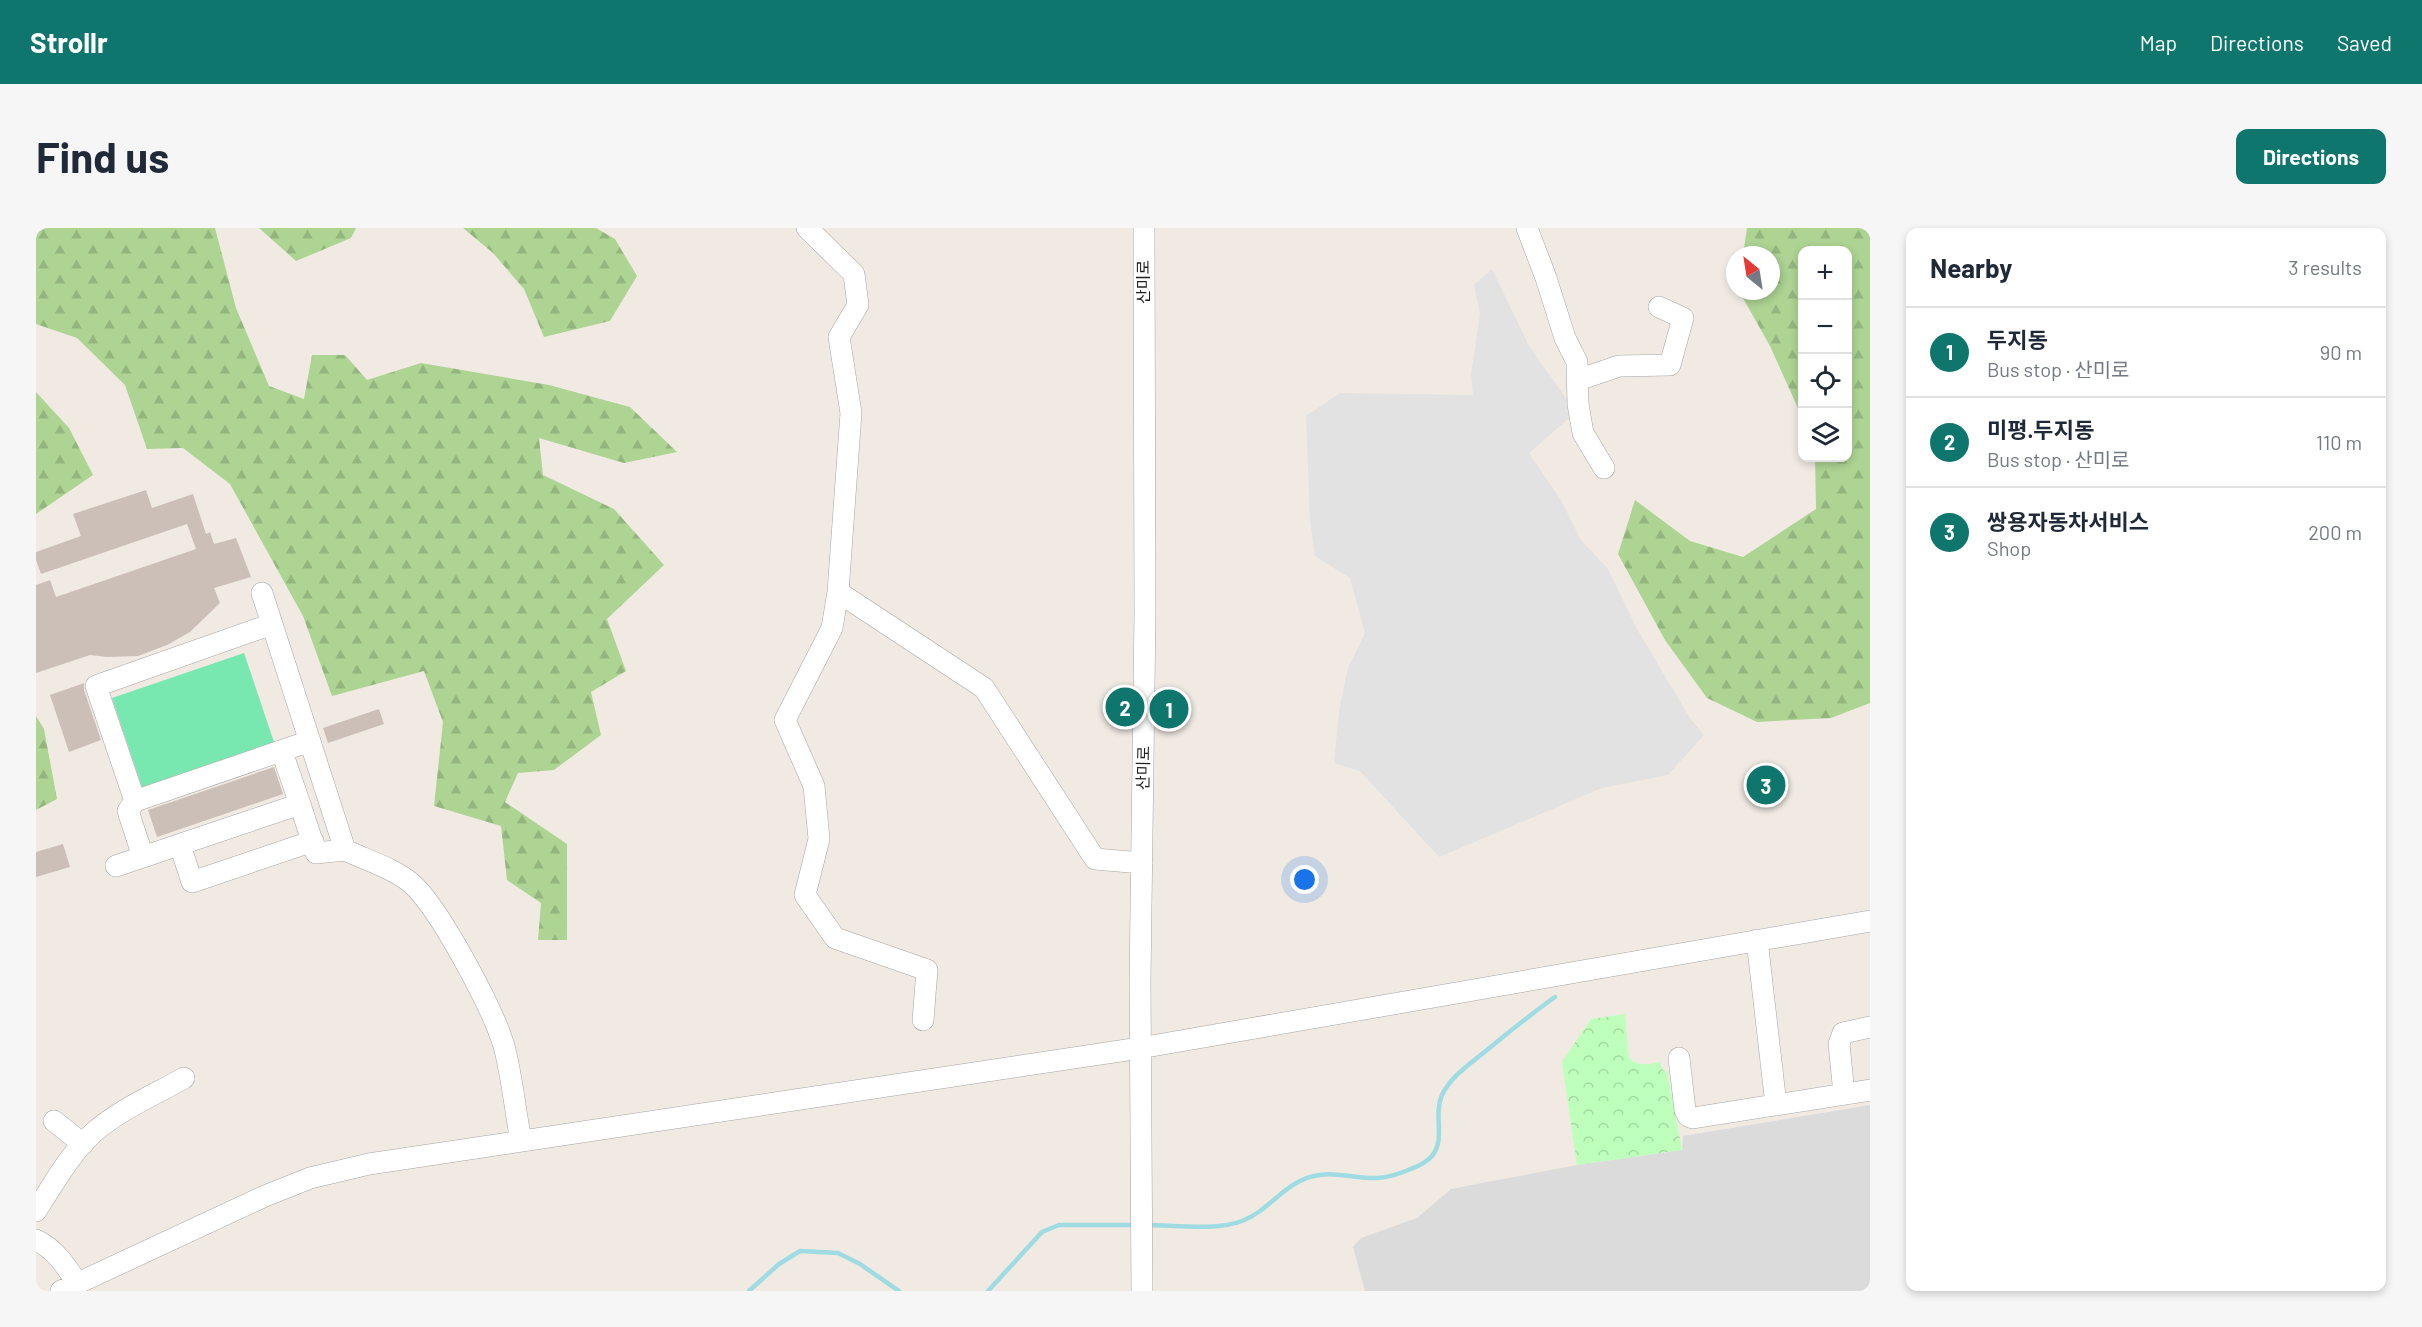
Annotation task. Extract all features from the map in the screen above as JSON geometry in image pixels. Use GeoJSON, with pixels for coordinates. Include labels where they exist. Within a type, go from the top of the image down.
{"type":"FeatureCollection","features":[{"type":"Feature","properties":{"kind":"street"},"geometry":{"type":"LineString","coordinates":[[807,228],[854,274],[858,305],[839,337],[851,413],[838,592],[831,628],[785,720],[814,786],[819,839],[805,895],[836,938],[927,970],[923,1020]]}},
{"type":"Feature","properties":{"kind":"street","name":"산미로"},"geometry":{"type":"LineString","coordinates":[[1142,1291],[1140,1048],[1145,614],[1144,228]]}},
{"type":"Feature","properties":{"kind":"street"},"geometry":{"type":"LineString","coordinates":[[1527,228],[1565,338],[1577,362],[1578,404],[1583,433],[1604,468]]}},
{"type":"Feature","properties":{"kind":"street"},"geometry":{"type":"LineString","coordinates":[[1578,380],[1619,366],[1670,365],[1683,318],[1659,307]]}},
{"type":"Feature","properties":{"kind":"street"},"geometry":{"type":"LineString","coordinates":[[838,592],[984,688],[1095,859],[1142,863]]}},
{"type":"Feature","properties":{"kind":"street"},"geometry":{"type":"LineString","coordinates":[[262,593],[345,850]]}},
{"type":"Feature","properties":{"kind":"street"},"geometry":{"type":"LineString","coordinates":[[135,801],[96,686],[272,624]]}},
{"type":"Feature","properties":{"kind":"street"},"geometry":{"type":"LineString","coordinates":[[143,857],[129,811],[135,801],[310,741]]}},
{"type":"Feature","properties":{"kind":"street"},"geometry":{"type":"LineString","coordinates":[[282,752],[316,853],[345,850],[406,880],[426,899],[440,919],[490,1010],[504,1046],[521,1141]]}},
{"type":"Feature","properties":{"kind":"street"},"geometry":{"type":"LineString","coordinates":[[116,866],[300,804]]}},
{"type":"Feature","properties":{"kind":"street"},"geometry":{"type":"LineString","coordinates":[[180,845],[192,882],[312,841]]}},
{"type":"Feature","properties":{"kind":"street"},"geometry":{"type":"LineString","coordinates":[[36,1240],[46,1245],[63,1261],[69,1287],[265,1196],[310,1178],[369,1164],[1140,1048],[1870,921]]}},
{"type":"Feature","properties":{"kind":"street"},"geometry":{"type":"LineString","coordinates":[[1757,940],[1776,1105]]}},
{"type":"Feature","properties":{"kind":"street"},"geometry":{"type":"LineString","coordinates":[[1844,1094],[1839,1044],[1843,1033],[1870,1027]]}},
{"type":"Feature","properties":{"kind":"street"},"geometry":{"type":"LineString","coordinates":[[1679,1058],[1688,1116],[1701,1118],[1870,1090]]}},
{"type":"Feature","properties":{"kind":"street"},"geometry":{"type":"LineString","coordinates":[[36,1211],[73,1154],[94,1133],[120,1114],[184,1078]]}},
{"type":"Feature","properties":{"kind":"street"},"geometry":{"type":"LineString","coordinates":[[54,1121],[83,1144]]}},
{"type":"Feature","properties":{"kind":"shaded area"},"geometry":{"type":"Polygon","coordinates":[[[1492,269],[1529,346],[1576,412],[1529,453],[1561,500],[1581,540],[1608,569],[1637,629],[1690,718],[1704,735],[1668,775],[1602,788],[1439,857],[1360,771],[1334,763],[1339,711],[1348,668],[1365,633],[1350,578],[1315,556],[1310,520],[1306,416],[1340,393],[1473,395],[1471,374],[1480,314],[1474,285],[1492,269]]]}},
{"type":"Feature","properties":{"kind":"shaded area"},"geometry":{"type":"Polygon","coordinates":[[[1870,1105],[1870,1291],[1365,1291],[1353,1247],[1361,1238],[1417,1218],[1451,1189],[1577,1165],[1682,1150],[1683,1136],[1870,1105]]]}},
{"type":"Feature","properties":{"kind":"green space"},"geometry":{"type":"Polygon","coordinates":[[[36,228],[215,228],[236,308],[269,386],[304,399],[312,355],[345,355],[367,380],[421,363],[549,385],[630,407],[677,452],[624,463],[539,438],[543,475],[614,509],[664,565],[607,619],[626,671],[591,692],[601,735],[554,770],[518,773],[505,802],[567,844],[567,940],[538,940],[541,903],[507,880],[501,826],[434,806],[443,722],[424,671],[332,696],[303,616],[230,484],[183,448],[147,449],[125,385],[77,338],[36,324],[36,228]]]}},
{"type":"Feature","properties":{"kind":"green space"},"geometry":{"type":"Polygon","coordinates":[[[259,228],[356,228],[351,238],[296,261],[259,228]]]}},
{"type":"Feature","properties":{"kind":"green space"},"geometry":{"type":"Polygon","coordinates":[[[463,228],[596,228],[615,239],[637,276],[610,321],[544,337],[524,289],[493,253],[463,228]]]}},
{"type":"Feature","properties":{"kind":"green space"},"geometry":{"type":"Polygon","coordinates":[[[1747,228],[1870,228],[1870,703],[1831,718],[1757,722],[1707,698],[1665,640],[1618,554],[1635,500],[1690,541],[1743,557],[1816,509],[1815,462],[1852,462],[1852,246],[1798,246],[1798,408],[1770,346],[1744,300],[1780,300],[1780,246],[1744,246],[1747,228]]]}},
{"type":"Feature","properties":{"kind":"green space"},"geometry":{"type":"Polygon","coordinates":[[[36,392],[69,428],[93,475],[36,514],[36,392]]]}},
{"type":"Feature","properties":{"kind":"green space"},"geometry":{"type":"Polygon","coordinates":[[[244,653],[274,742],[142,787],[112,698],[244,653]]]}},
{"type":"Feature","properties":{"kind":"green space"},"geometry":{"type":"Polygon","coordinates":[[[36,716],[44,729],[57,799],[36,810],[36,716]]]}},
{"type":"Feature","properties":{"kind":"green space"},"geometry":{"type":"Polygon","coordinates":[[[1625,1014],[1629,1058],[1640,1064],[1660,1062],[1662,1069],[1667,1072],[1682,1150],[1577,1165],[1562,1062],[1591,1019],[1625,1014]]]}},
{"type":"Feature","properties":{"kind":"building"},"geometry":{"type":"Polygon","coordinates":[[[146,490],[152,508],[193,494],[206,534],[210,532],[214,544],[236,538],[251,577],[214,588],[220,603],[190,632],[167,645],[138,656],[90,655],[36,673],[36,585],[50,580],[56,597],[196,549],[187,524],[41,574],[36,552],[81,536],[73,514],[146,490]]]}},
{"type":"Feature","properties":{"kind":"building"},"geometry":{"type":"Polygon","coordinates":[[[84,683],[84,690],[101,740],[69,752],[50,695],[84,683]]]}},
{"type":"Feature","properties":{"kind":"building"},"geometry":{"type":"Polygon","coordinates":[[[379,709],[384,724],[328,743],[323,728],[379,709]]]}},
{"type":"Feature","properties":{"kind":"building"},"geometry":{"type":"Polygon","coordinates":[[[274,767],[283,794],[157,837],[148,810],[274,767]]]}},
{"type":"Feature","properties":{"kind":"building"},"geometry":{"type":"Polygon","coordinates":[[[63,844],[70,867],[36,877],[36,852],[63,844]]]}},
{"type":"Feature","properties":{"kind":"waterway"},"geometry":{"type":"LineString","coordinates":[[1146,1225],[1208,1227],[1232,1224],[1261,1211],[1294,1184],[1304,1179],[1330,1174],[1387,1177],[1421,1165],[1436,1149],[1440,1103],[1446,1088],[1468,1065],[1555,997]]}},
{"type":"Feature","properties":{"kind":"waterway"},"geometry":{"type":"LineString","coordinates":[[988,1291],[1042,1232],[1059,1225],[1135,1225]]}},
{"type":"Feature","properties":{"kind":"waterway"},"geometry":{"type":"LineString","coordinates":[[749,1291],[779,1264],[800,1251],[838,1253],[860,1264],[899,1291]]}},
{"type":"Feature","properties":{"kind":"place","name":"미평.두지동"},"geometry":{"type":"Point","coordinates":[1125,707]}},
{"type":"Feature","properties":{"kind":"place","name":"두지동"},"geometry":{"type":"Point","coordinates":[1169,709]}},
{"type":"Feature","properties":{"kind":"place","name":"쌍용자동차서비스"},"geometry":{"type":"Point","coordinates":[1766,785]}}]}
